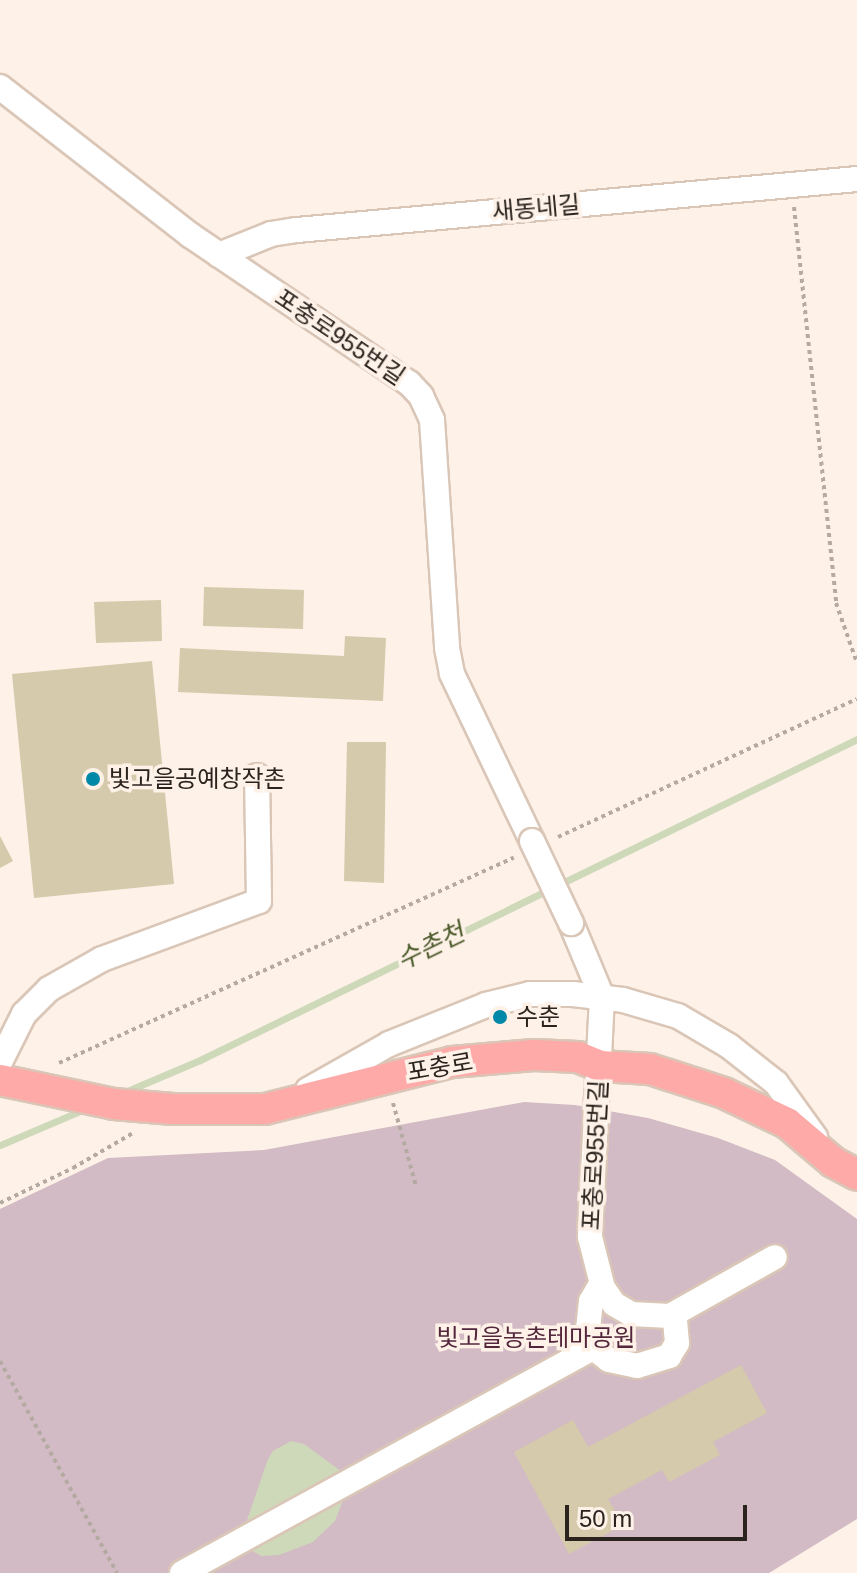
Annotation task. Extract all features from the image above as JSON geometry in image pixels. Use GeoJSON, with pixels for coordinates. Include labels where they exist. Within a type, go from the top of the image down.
{"type":"FeatureCollection","features":[{"type":"Feature","properties":{"kind":"main road","name":"포충로"},"geometry":{"type":"LineString","coordinates":[[0,1080],[114,1104],[178,1109],[265,1109],[452,1062],[534,1055],[578,1057],[600,1066],[650,1069],[724,1093],[787,1123],[845,1169]]}},
{"type":"Feature","properties":{"kind":"street","name":"포충로955번길"},"geometry":{"type":"LineString","coordinates":[[0,87],[219,255],[409,383],[427,408],[432,420],[447,648],[452,674],[537,844],[602,997],[600,1066],[591,1168],[590,1237],[601,1284]]}},
{"type":"Feature","properties":{"kind":"street","name":"새동네길"},"geometry":{"type":"LineString","coordinates":[[219,255],[271,234],[297,230],[857,179]]}},
{"type":"Feature","properties":{"kind":"street"},"geometry":{"type":"LineString","coordinates":[[0,1062],[24,1014],[49,989],[102,959],[259,901],[257,776]]}},
{"type":"Feature","properties":{"kind":"street"},"geometry":{"type":"LineString","coordinates":[[265,1109],[323,1083],[389,1044],[486,1005],[530,994],[602,997],[678,1016],[729,1046],[776,1083],[845,1169]]}},
{"type":"Feature","properties":{"kind":"street"},"geometry":{"type":"LineString","coordinates":[[670,1316],[675,1322],[677,1343],[669,1356],[660,1360],[637,1366],[619,1365],[593,1348],[588,1314],[601,1284],[624,1311],[641,1316],[670,1316],[775,1257]]}},
{"type":"Feature","properties":{"kind":"street"},"geometry":{"type":"LineString","coordinates":[[182,1573],[593,1348]]}},
{"type":"Feature","properties":{"kind":"path"},"geometry":{"type":"LineString","coordinates":[[791,185],[836,603],[857,663]]}},
{"type":"Feature","properties":{"kind":"path"},"geometry":{"type":"LineString","coordinates":[[57,1065],[163,1014],[371,925],[537,844],[857,699]]}},
{"type":"Feature","properties":{"kind":"path"},"geometry":{"type":"LineString","coordinates":[[385,1078],[416,1186]]}},
{"type":"Feature","properties":{"kind":"path"},"geometry":{"type":"LineString","coordinates":[[0,1203],[73,1168],[136,1131]]}},
{"type":"Feature","properties":{"kind":"path"},"geometry":{"type":"LineString","coordinates":[[0,1361],[117,1573]]}},
{"type":"Feature","properties":{"kind":"green space","name":"빛고을농촌테마공원"},"geometry":{"type":"Polygon","coordinates":[[[524,1102],[575,1105],[648,1118],[718,1138],[775,1160],[857,1219],[857,1519],[769,1573],[0,1573],[0,1209],[108,1158],[264,1150],[524,1102]]]}},
{"type":"Feature","properties":{"kind":"shaded area"},"geometry":{"type":"Polygon","coordinates":[[[291,1441],[304,1444],[342,1472],[344,1497],[335,1521],[313,1542],[279,1555],[261,1556],[251,1550],[245,1526],[268,1459],[273,1451],[291,1441]]]}},
{"type":"Feature","properties":{"kind":"building"},"geometry":{"type":"Polygon","coordinates":[[[204,587],[304,590],[303,629],[203,626],[204,587]]]}},
{"type":"Feature","properties":{"kind":"building"},"geometry":{"type":"Polygon","coordinates":[[[161,600],[162,641],[96,643],[94,602],[161,600]]]}},
{"type":"Feature","properties":{"kind":"building"},"geometry":{"type":"Polygon","coordinates":[[[345,636],[386,638],[383,701],[178,692],[180,648],[344,656],[345,636]]]}},
{"type":"Feature","properties":{"kind":"building","name":"빛고을공예창작촌"},"geometry":{"type":"Polygon","coordinates":[[[152,661],[174,884],[34,898],[12,674],[152,661]]]}},
{"type":"Feature","properties":{"kind":"building"},"geometry":{"type":"Polygon","coordinates":[[[347,742],[386,742],[384,883],[344,881],[347,742]]]}},
{"type":"Feature","properties":{"kind":"building"},"geometry":{"type":"Polygon","coordinates":[[[0,836],[13,861],[0,868],[0,836]]]}},
{"type":"Feature","properties":{"kind":"building"},"geometry":{"type":"Polygon","coordinates":[[[741,1365],[767,1413],[713,1442],[720,1455],[669,1482],[662,1470],[608,1499],[623,1525],[569,1554],[514,1452],[573,1420],[588,1447],[741,1365]]]}},
{"type":"Feature","properties":{"kind":"waterway","name":"수촌천"},"geometry":{"type":"LineString","coordinates":[[120,1094],[200,1060],[857,739]]}},
{"type":"Feature","properties":{"kind":"waterway","name":"수촌천"},"geometry":{"type":"LineString","coordinates":[[0,1145],[87,1108]]}},
{"type":"Feature","properties":{"kind":"place","name":"빛고을공예창작촌"},"geometry":{"type":"Point","coordinates":[93,779]}},
{"type":"Feature","properties":{"kind":"place","name":"수춘"},"geometry":{"type":"Point","coordinates":[500,1017]}}]}
